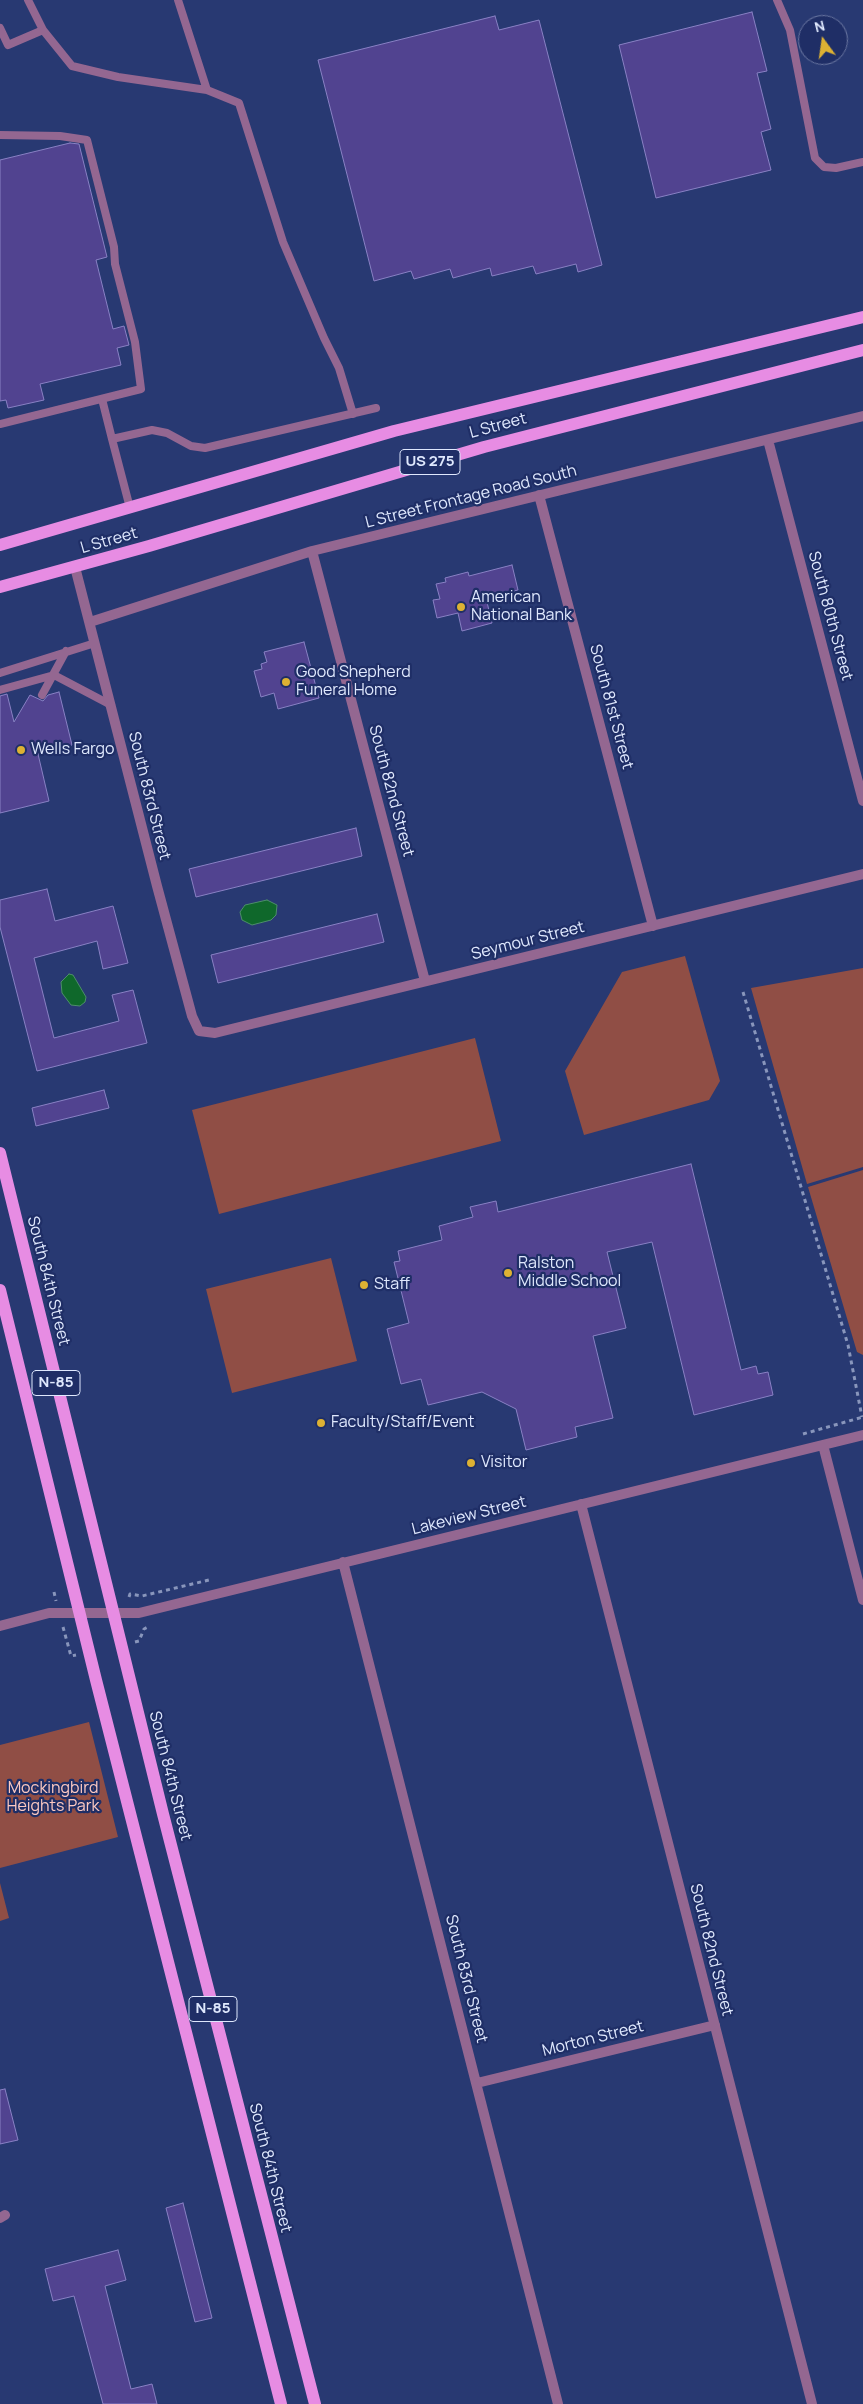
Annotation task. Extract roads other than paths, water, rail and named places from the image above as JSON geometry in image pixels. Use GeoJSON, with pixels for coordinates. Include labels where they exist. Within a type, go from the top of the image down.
{"type":"FeatureCollection","features":[{"type":"Feature","properties":{"kind":"main road","name":"L Street"},"geometry":{"type":"LineString","coordinates":[[0,544],[394,431],[863,316]]}},
{"type":"Feature","properties":{"kind":"main road","name":"L Street"},"geometry":{"type":"LineString","coordinates":[[0,587],[75,567],[484,447],[863,350]]}},
{"type":"Feature","properties":{"kind":"main road","name":"South 84th Street"},"geometry":{"type":"LineString","coordinates":[[0,1154],[112,1612],[315,2404]]}},
{"type":"Feature","properties":{"kind":"main road","name":"N-85"},"geometry":{"type":"LineString","coordinates":[[0,1290],[281,2404]]}},
{"type":"Feature","properties":{"kind":"street","name":"L Street Frontage Road South"},"geometry":{"type":"LineString","coordinates":[[90,622],[312,551],[863,416]]}},
{"type":"Feature","properties":{"kind":"street","name":"South 80th Street"},"geometry":{"type":"LineString","coordinates":[[768,440],[863,801]]}},
{"type":"Feature","properties":{"kind":"street","name":"South 81st Street"},"geometry":{"type":"LineString","coordinates":[[540,495],[653,926]]}},
{"type":"Feature","properties":{"kind":"street","name":"South 82nd Street"},"geometry":{"type":"LineString","coordinates":[[312,551],[425,981]]}},
{"type":"Feature","properties":{"kind":"street","name":"South 83rd Street"},"geometry":{"type":"LineString","coordinates":[[75,567],[192,1016],[199,1031]]}},
{"type":"Feature","properties":{"kind":"street","name":"Seymour Street"},"geometry":{"type":"LineString","coordinates":[[199,1031],[215,1033],[863,874]]}},
{"type":"Feature","properties":{"kind":"street","name":"Lakeview Street"},"geometry":{"type":"LineString","coordinates":[[0,1626],[49,1613],[139,1613],[863,1435]]}},
{"type":"Feature","properties":{"kind":"street"},"geometry":{"type":"LineString","coordinates":[[823,1445],[863,1600]]}},
{"type":"Feature","properties":{"kind":"street","name":"South 82nd Street"},"geometry":{"type":"LineString","coordinates":[[581,1504],[812,2404]]}},
{"type":"Feature","properties":{"kind":"street","name":"South 83rd Street"},"geometry":{"type":"LineString","coordinates":[[343,1562],[558,2404]]}},
{"type":"Feature","properties":{"kind":"street","name":"Morton Street"},"geometry":{"type":"LineString","coordinates":[[477,2083],[715,2025]]}},
{"type":"Feature","properties":{"kind":"lane"},"geometry":{"type":"LineString","coordinates":[[28,0],[43,30],[72,66],[118,77],[207,90],[239,103],[283,242],[324,338],[339,368],[354,414]]}},
{"type":"Feature","properties":{"kind":"lane"},"geometry":{"type":"LineString","coordinates":[[178,0],[207,90]]}},
{"type":"Feature","properties":{"kind":"lane"},"geometry":{"type":"LineString","coordinates":[[777,0],[790,30],[815,158],[824,167],[836,168],[863,162]]}},
{"type":"Feature","properties":{"kind":"lane"},"geometry":{"type":"LineString","coordinates":[[0,28],[8,46],[43,30]]}},
{"type":"Feature","properties":{"kind":"lane"},"geometry":{"type":"LineString","coordinates":[[0,135],[60,136],[87,140],[114,247],[114,264],[135,342],[141,389],[0,424]]}},
{"type":"Feature","properties":{"kind":"lane"},"geometry":{"type":"LineString","coordinates":[[102,399],[130,508]]}},
{"type":"Feature","properties":{"kind":"lane"},"geometry":{"type":"LineString","coordinates":[[112,439],[152,430],[167,433],[191,446],[205,448],[376,408]]}},
{"type":"Feature","properties":{"kind":"lane"},"geometry":{"type":"LineString","coordinates":[[0,673],[95,643]]}},
{"type":"Feature","properties":{"kind":"lane"},"geometry":{"type":"LineString","coordinates":[[42,695],[66,651]]}},
{"type":"Feature","properties":{"kind":"lane"},"geometry":{"type":"LineString","coordinates":[[0,690],[54,676],[110,705]]}},
{"type":"Feature","properties":{"kind":"place","name":"American National Bank"},"geometry":{"type":"Point","coordinates":[461,607]}},
{"type":"Feature","properties":{"kind":"place","name":"Good Shepherd Funeral Home"},"geometry":{"type":"Point","coordinates":[286,682]}},
{"type":"Feature","properties":{"kind":"place","name":"Wells Fargo"},"geometry":{"type":"Point","coordinates":[21,750]}},
{"type":"Feature","properties":{"kind":"place","name":"Ralston Middle School"},"geometry":{"type":"Point","coordinates":[508,1273]}},
{"type":"Feature","properties":{"kind":"place","name":"Staff"},"geometry":{"type":"Point","coordinates":[364,1285]}},
{"type":"Feature","properties":{"kind":"place","name":"Faculty/Staff/Event"},"geometry":{"type":"Point","coordinates":[321,1423]}},
{"type":"Feature","properties":{"kind":"place","name":"Visitor"},"geometry":{"type":"Point","coordinates":[471,1463]}},
{"type":"Feature","properties":{"kind":"park label","name":"Mockingbird Heights Park"},"geometry":{"type":"Point","coordinates":[53,1798]}}]}
